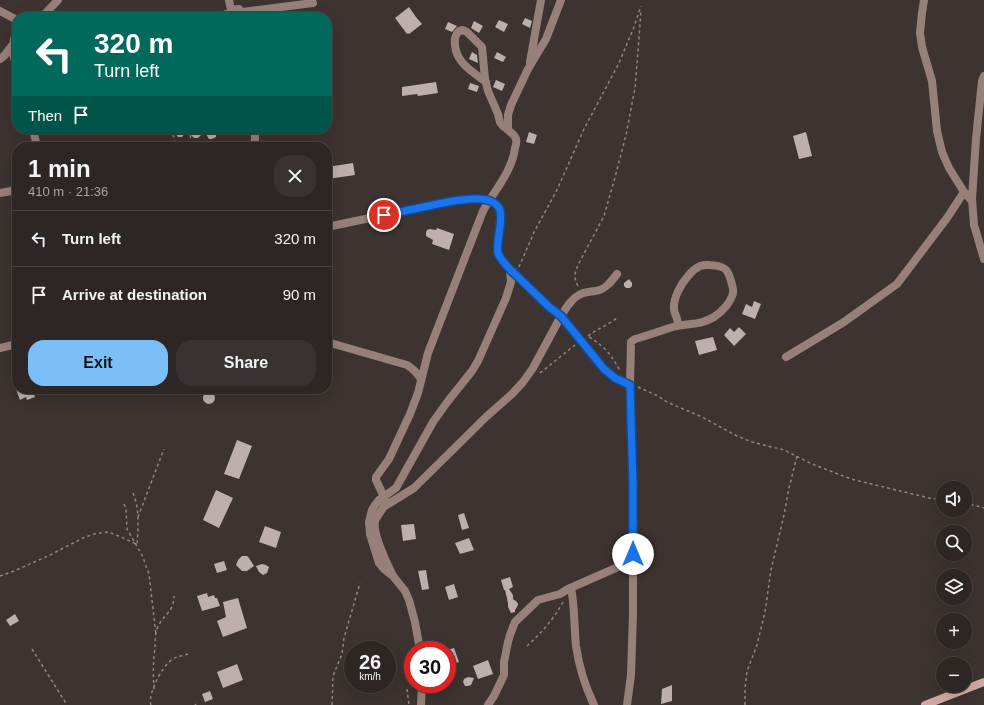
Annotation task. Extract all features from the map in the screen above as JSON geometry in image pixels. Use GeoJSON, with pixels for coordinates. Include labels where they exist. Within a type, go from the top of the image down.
{"type":"FeatureCollection","features":[{"type":"Feature","properties":{"kind":"main road"},"geometry":{"type":"LineString","coordinates":[[925,705],[984,682]]}},
{"type":"Feature","properties":{"kind":"street"},"geometry":{"type":"LineString","coordinates":[[47,12],[58,0]]}},
{"type":"Feature","properties":{"kind":"street"},"geometry":{"type":"LineString","coordinates":[[229,0],[230,10],[281,2],[313,3],[242,12]]}},
{"type":"Feature","properties":{"kind":"street"},"geometry":{"type":"LineString","coordinates":[[528,69],[541,0]]}},
{"type":"Feature","properties":{"kind":"street"},"geometry":{"type":"LineString","coordinates":[[508,130],[507,122],[509,110],[528,69],[546,39],[560,0]]}},
{"type":"Feature","properties":{"kind":"street"},"geometry":{"type":"LineString","coordinates":[[924,0],[920,33],[922,47],[932,81],[937,131],[942,152],[949,168],[964,192],[972,201]]}},
{"type":"Feature","properties":{"kind":"street"},"geometry":{"type":"LineString","coordinates":[[0,11],[12,17]]}},
{"type":"Feature","properties":{"kind":"street"},"geometry":{"type":"LineString","coordinates":[[486,82],[464,64],[457,56],[454,40],[459,30],[467,32],[482,47],[488,91],[500,122],[514,135],[517,140],[514,157],[502,181],[497,198],[501,213],[497,246],[501,259],[548,306],[584,337],[604,369],[615,378],[628,384]]}},
{"type":"Feature","properties":{"kind":"street"},"geometry":{"type":"LineString","coordinates":[[0,59],[12,46]]}},
{"type":"Feature","properties":{"kind":"street"},"geometry":{"type":"LineString","coordinates":[[984,76],[982,81],[977,132],[972,201],[974,225],[984,259]]}},
{"type":"Feature","properties":{"kind":"street"},"geometry":{"type":"LineString","coordinates":[[384,502],[376,477],[389,459],[402,432],[418,393],[430,345],[483,211],[502,181]]}},
{"type":"Feature","properties":{"kind":"street"},"geometry":{"type":"LineString","coordinates":[[0,193],[12,191]]}},
{"type":"Feature","properties":{"kind":"street"},"geometry":{"type":"LineString","coordinates":[[786,357],[844,322],[897,284],[947,218],[964,192]]}},
{"type":"Feature","properties":{"kind":"street"},"geometry":{"type":"LineString","coordinates":[[332,226],[470,199],[484,199],[498,206]]}},
{"type":"Feature","properties":{"kind":"street"},"geometry":{"type":"LineString","coordinates":[[627,705],[631,675],[633,614],[633,486],[628,384],[631,342],[635,339],[677,326],[701,323],[716,316],[722,311],[733,294],[730,279],[725,269],[712,266],[700,266],[688,276],[675,297],[674,308],[678,323],[677,326]]}},
{"type":"Feature","properties":{"kind":"street"},"geometry":{"type":"LineString","coordinates":[[384,502],[396,488],[433,422],[478,361],[506,298],[513,272]]}},
{"type":"Feature","properties":{"kind":"street"},"geometry":{"type":"LineString","coordinates":[[418,641],[415,622],[405,591],[393,576],[379,563],[370,534],[369,522],[372,510],[376,505],[414,488],[481,422],[512,394],[533,368],[561,316],[574,298],[580,294],[605,288],[617,274]]}},
{"type":"Feature","properties":{"kind":"street"},"geometry":{"type":"LineString","coordinates":[[332,343],[407,365],[413,368],[421,379]]}},
{"type":"Feature","properties":{"kind":"street"},"geometry":{"type":"LineString","coordinates":[[0,348],[12,345]]}},
{"type":"Feature","properties":{"kind":"street"},"geometry":{"type":"LineString","coordinates":[[488,705],[504,675],[504,662],[508,642],[515,622],[538,600],[560,594],[625,564]]}},
{"type":"Feature","properties":{"kind":"street"},"geometry":{"type":"LineString","coordinates":[[571,588],[573,597],[576,646],[584,682],[594,705]]}},
{"type":"Feature","properties":{"kind":"street"},"geometry":{"type":"LineString","coordinates":[[421,705],[422,693]]}},
{"type":"Feature","properties":{"kind":"street"},"geometry":{"type":"LineString","coordinates":[[492,705],[494,696]]}},
{"type":"Feature","properties":{"kind":"path"},"geometry":{"type":"LineString","coordinates":[[513,272],[556,192],[584,129],[619,63],[641,6],[640,38],[635,88],[626,135],[604,216],[579,263],[575,274],[577,284],[587,292]]}},
{"type":"Feature","properties":{"kind":"path"},"geometry":{"type":"LineString","coordinates":[[538,374],[584,337],[609,324],[617,318]]}},
{"type":"Feature","properties":{"kind":"path"},"geometry":{"type":"LineString","coordinates":[[584,337],[600,344],[612,357],[628,384],[644,389],[667,402],[702,417],[737,436],[752,442],[784,450],[812,464],[851,479],[936,499]]}},
{"type":"Feature","properties":{"kind":"path"},"geometry":{"type":"LineString","coordinates":[[138,517],[164,449]]}},
{"type":"Feature","properties":{"kind":"path"},"geometry":{"type":"LineString","coordinates":[[745,705],[747,671],[757,645],[765,612],[771,570],[797,456]]}},
{"type":"Feature","properties":{"kind":"path"},"geometry":{"type":"LineString","coordinates":[[133,493],[138,507],[136,545]]}},
{"type":"Feature","properties":{"kind":"path"},"geometry":{"type":"LineString","coordinates":[[124,504],[126,509],[127,529],[145,561],[149,574],[156,635],[153,668],[154,689]]}},
{"type":"Feature","properties":{"kind":"path"},"geometry":{"type":"LineString","coordinates":[[972,505],[984,508]]}},
{"type":"Feature","properties":{"kind":"path"},"geometry":{"type":"LineString","coordinates":[[0,576],[48,556],[83,538],[100,532],[108,532],[136,545]]}},
{"type":"Feature","properties":{"kind":"path"},"geometry":{"type":"LineString","coordinates":[[332,705],[333,676],[342,654],[344,638],[360,583]]}},
{"type":"Feature","properties":{"kind":"path"},"geometry":{"type":"LineString","coordinates":[[156,635],[161,622],[172,610],[174,596]]}},
{"type":"Feature","properties":{"kind":"path"},"geometry":{"type":"LineString","coordinates":[[527,646],[551,621],[564,601]]}},
{"type":"Feature","properties":{"kind":"path"},"geometry":{"type":"LineString","coordinates":[[32,649],[67,705]]}},
{"type":"Feature","properties":{"kind":"path"},"geometry":{"type":"LineString","coordinates":[[151,705],[150,702],[154,689],[162,670],[172,659],[188,654]]}},
{"type":"Feature","properties":{"kind":"path"},"geometry":{"type":"LineString","coordinates":[[408,693],[409,705]]}},
{"type":"Feature","properties":{"kind":"building"},"geometry":{"type":"Polygon","coordinates":[[[409,7],[422,24],[407,34],[395,18],[409,7]]]}},
{"type":"Feature","properties":{"kind":"building"},"geometry":{"type":"Polygon","coordinates":[[[525,18],[532,21],[530,28],[522,24],[525,18]]]}},
{"type":"Feature","properties":{"kind":"building"},"geometry":{"type":"Polygon","coordinates":[[[499,20],[508,24],[504,32],[495,27],[499,20]]]}},
{"type":"Feature","properties":{"kind":"building"},"geometry":{"type":"Polygon","coordinates":[[[474,21],[483,26],[479,33],[471,28],[474,21]]]}},
{"type":"Feature","properties":{"kind":"building"},"geometry":{"type":"Polygon","coordinates":[[[448,22],[457,26],[452,32],[445,29],[448,22]]]}},
{"type":"Feature","properties":{"kind":"building"},"geometry":{"type":"Polygon","coordinates":[[[472,52],[477,55],[478,63],[469,59],[472,52]]]}},
{"type":"Feature","properties":{"kind":"building"},"geometry":{"type":"Polygon","coordinates":[[[497,52],[506,57],[503,62],[494,58],[497,52]]]}},
{"type":"Feature","properties":{"kind":"building"},"geometry":{"type":"Polygon","coordinates":[[[496,80],[505,84],[502,91],[493,87],[496,80]]]}},
{"type":"Feature","properties":{"kind":"building"},"geometry":{"type":"Polygon","coordinates":[[[436,82],[438,93],[418,96],[417,94],[402,96],[402,87],[436,82]]]}},
{"type":"Feature","properties":{"kind":"building"},"geometry":{"type":"Polygon","coordinates":[[[470,83],[479,86],[477,92],[468,89],[470,83]]]}},
{"type":"Feature","properties":{"kind":"building"},"geometry":{"type":"Polygon","coordinates":[[[529,132],[537,135],[534,144],[526,142],[529,132]]]}},
{"type":"Feature","properties":{"kind":"building"},"geometry":{"type":"Polygon","coordinates":[[[806,132],[812,156],[799,159],[793,136],[806,132]]]}},
{"type":"Feature","properties":{"kind":"building"},"geometry":{"type":"Polygon","coordinates":[[[176,134],[184,134],[182,137],[178,137],[176,134]]]}},
{"type":"Feature","properties":{"kind":"building"},"geometry":{"type":"Polygon","coordinates":[[[190,134],[202,134],[198,138],[194,138],[190,134]]]}},
{"type":"Feature","properties":{"kind":"building"},"geometry":{"type":"Polygon","coordinates":[[[206,134],[216,134],[216,137],[209,139],[206,134]]]}},
{"type":"Feature","properties":{"kind":"building"},"geometry":{"type":"Polygon","coordinates":[[[353,163],[355,175],[332,178],[332,166],[353,163]]]}},
{"type":"Feature","properties":{"kind":"building"},"geometry":{"type":"Polygon","coordinates":[[[437,228],[454,234],[449,250],[432,244],[433,240],[426,236],[427,230],[436,230],[437,228]]]}},
{"type":"Feature","properties":{"kind":"building"},"geometry":{"type":"Polygon","coordinates":[[[629,279],[632,286],[630,288],[626,288],[624,283],[629,279]]]}},
{"type":"Feature","properties":{"kind":"building"},"geometry":{"type":"Polygon","coordinates":[[[754,301],[761,304],[755,319],[742,314],[746,304],[752,307],[754,301]]]}},
{"type":"Feature","properties":{"kind":"building"},"geometry":{"type":"Polygon","coordinates":[[[739,327],[746,334],[734,346],[724,335],[730,328],[734,332],[739,327]]]}},
{"type":"Feature","properties":{"kind":"building"},"geometry":{"type":"Polygon","coordinates":[[[713,337],[717,350],[699,355],[695,341],[713,337]]]}},
{"type":"Feature","properties":{"kind":"building"},"geometry":{"type":"Polygon","coordinates":[[[18,394],[34,394],[35,397],[27,400],[26,397],[20,400],[18,394]]]}},
{"type":"Feature","properties":{"kind":"building"},"geometry":{"type":"Polygon","coordinates":[[[204,394],[214,394],[214,403],[204,403],[204,394]]]}},
{"type":"Feature","properties":{"kind":"building"},"geometry":{"type":"Polygon","coordinates":[[[237,440],[252,446],[239,479],[224,474],[237,440]]]}},
{"type":"Feature","properties":{"kind":"building"},"geometry":{"type":"Polygon","coordinates":[[[216,490],[233,498],[219,528],[203,520],[216,490]]]}},
{"type":"Feature","properties":{"kind":"building"},"geometry":{"type":"Polygon","coordinates":[[[464,513],[469,528],[462,530],[458,515],[464,513]]]}},
{"type":"Feature","properties":{"kind":"building"},"geometry":{"type":"Polygon","coordinates":[[[414,524],[416,539],[403,541],[401,525],[414,524]]]}},
{"type":"Feature","properties":{"kind":"building"},"geometry":{"type":"Polygon","coordinates":[[[265,526],[281,532],[276,548],[259,542],[265,526]]]}},
{"type":"Feature","properties":{"kind":"building"},"geometry":{"type":"Polygon","coordinates":[[[469,538],[474,550],[460,554],[455,543],[469,538]]]}},
{"type":"Feature","properties":{"kind":"building"},"geometry":{"type":"Polygon","coordinates":[[[242,556],[247,556],[254,566],[247,571],[242,571],[236,565],[242,556]]]}},
{"type":"Feature","properties":{"kind":"building"},"geometry":{"type":"Polygon","coordinates":[[[224,561],[227,570],[217,573],[214,564],[224,561]]]}},
{"type":"Feature","properties":{"kind":"building"},"geometry":{"type":"Polygon","coordinates":[[[262,564],[269,567],[267,573],[263,575],[259,572],[256,566],[262,564]]]}},
{"type":"Feature","properties":{"kind":"building"},"geometry":{"type":"Polygon","coordinates":[[[426,570],[429,589],[422,590],[418,571],[426,570]]]}},
{"type":"Feature","properties":{"kind":"building"},"geometry":{"type":"Polygon","coordinates":[[[510,577],[513,587],[509,589],[513,595],[513,599],[518,604],[515,612],[511,613],[501,580],[510,577]]]}},
{"type":"Feature","properties":{"kind":"building"},"geometry":{"type":"Polygon","coordinates":[[[454,584],[458,597],[449,600],[445,587],[454,584]]]}},
{"type":"Feature","properties":{"kind":"building"},"geometry":{"type":"Polygon","coordinates":[[[207,593],[208,597],[214,595],[215,598],[217,598],[220,606],[202,611],[197,596],[207,593]]]}},
{"type":"Feature","properties":{"kind":"building"},"geometry":{"type":"Polygon","coordinates":[[[238,598],[247,628],[223,637],[217,621],[226,617],[223,602],[238,598]]]}},
{"type":"Feature","properties":{"kind":"building"},"geometry":{"type":"Polygon","coordinates":[[[15,614],[19,621],[10,626],[6,620],[15,614]]]}},
{"type":"Feature","properties":{"kind":"building"},"geometry":{"type":"Polygon","coordinates":[[[456,654],[459,662],[456,663],[456,654]]]}},
{"type":"Feature","properties":{"kind":"building"},"geometry":{"type":"Polygon","coordinates":[[[488,660],[493,674],[478,679],[473,666],[488,660]]]}},
{"type":"Feature","properties":{"kind":"building"},"geometry":{"type":"Polygon","coordinates":[[[237,664],[243,680],[223,688],[217,672],[237,664]]]}},
{"type":"Feature","properties":{"kind":"building"},"geometry":{"type":"Polygon","coordinates":[[[468,677],[474,678],[471,685],[465,686],[463,682],[464,679],[468,677]]]}},
{"type":"Feature","properties":{"kind":"building"},"geometry":{"type":"Polygon","coordinates":[[[672,685],[672,701],[661,704],[662,689],[672,685]]]}},
{"type":"Feature","properties":{"kind":"building"},"geometry":{"type":"Polygon","coordinates":[[[210,691],[213,699],[205,702],[202,694],[210,691]]]}},
{"type":"Feature","properties":{"kind":"route"},"geometry":{"type":"LineString","coordinates":[[384,215],[470,199],[484,199],[496,204],[501,213],[497,246],[501,259],[510,270],[548,306],[561,316],[604,369],[615,378],[630,385],[632,426],[633,554]]}}]}
